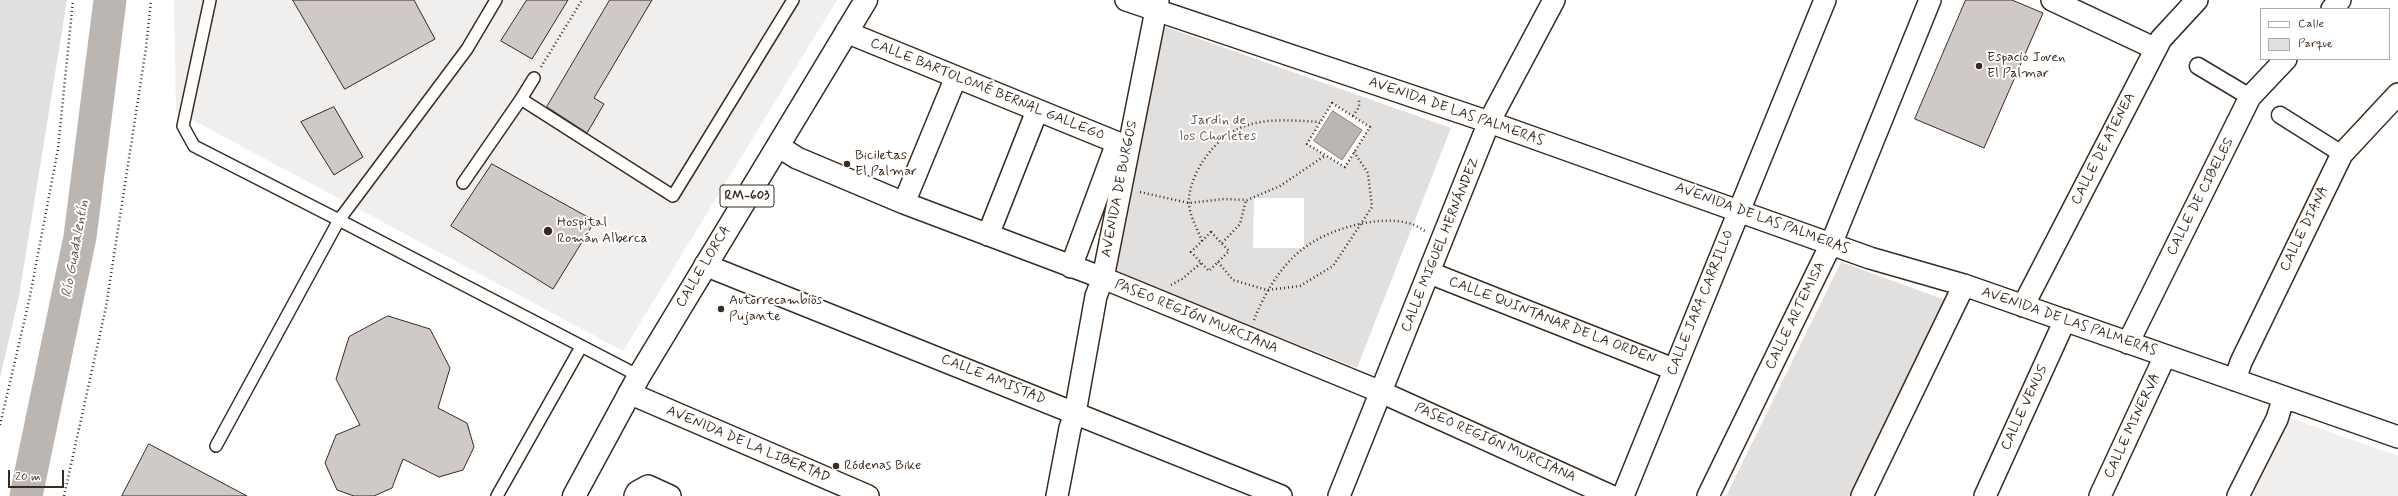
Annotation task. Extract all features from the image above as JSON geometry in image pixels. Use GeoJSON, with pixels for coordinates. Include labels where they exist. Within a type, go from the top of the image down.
{"type":"FeatureCollection","features":[{"type":"Feature","properties":{"kind":"main road","name":"CALLE LORCA"},"geometry":{"type":"LineString","coordinates":[[574,496],[634,384],[866,0]]}},
{"type":"Feature","properties":{"kind":"street","name":"AVENIDA DE LAS PALMERAS"},"geometry":{"type":"LineString","coordinates":[[1126,0],[1158,6],[1832,242],[1870,258],[1964,285],[2398,437]]}},
{"type":"Feature","properties":{"kind":"street","name":"CALLE MIGUEL HERNÁNDEZ"},"geometry":{"type":"LineString","coordinates":[[1339,496],[1430,273],[1489,122],[1554,0]]}},
{"type":"Feature","properties":{"kind":"street","name":"CALLE JARA CARRILLO"},"geometry":{"type":"LineString","coordinates":[[1624,496],[1673,369],[1825,0]]}},
{"type":"Feature","properties":{"kind":"street","name":"CALLE ARTEMISA"},"geometry":{"type":"LineString","coordinates":[[1708,496],[1832,242],[1930,0]]}},
{"type":"Feature","properties":{"kind":"street"},"geometry":{"type":"LineString","coordinates":[[2052,0],[2156,49]]}},
{"type":"Feature","properties":{"kind":"street","name":"CALLE DE ATENEA"},"geometry":{"type":"LineString","coordinates":[[2023,306],[2161,38],[2197,0]]}},
{"type":"Feature","properties":{"kind":"street"},"geometry":{"type":"LineString","coordinates":[[2333,8],[2340,0]]}},
{"type":"Feature","properties":{"kind":"street","name":"AVENIDA DE BURGOS"},"geometry":{"type":"LineString","coordinates":[[1057,496],[1070,428],[1075,413],[1096,296],[1103,278],[1120,188],[1122,145],[1158,6]]}},
{"type":"Feature","properties":{"kind":"street","name":"CALLE BARTOLOMÉ BERNAL GALLEGO"},"geometry":{"type":"LineString","coordinates":[[846,32],[1122,145]]}},
{"type":"Feature","properties":{"kind":"street","name":"CALLE DE CIBELES"},"geometry":{"type":"LineString","coordinates":[[2128,342],[2250,97],[2285,60]]}},
{"type":"Feature","properties":{"kind":"street"},"geometry":{"type":"LineString","coordinates":[[2198,66],[2250,97]]}},
{"type":"Feature","properties":{"kind":"street"},"geometry":{"type":"LineString","coordinates":[[904,203],[956,77]]}},
{"type":"Feature","properties":{"kind":"street","name":"CALLE DIANA"},"geometry":{"type":"LineString","coordinates":[[2235,380],[2241,362],[2342,154],[2398,94]]}},
{"type":"Feature","properties":{"kind":"street"},"geometry":{"type":"LineString","coordinates":[[988,235],[1037,111]]}},
{"type":"Feature","properties":{"kind":"street"},"geometry":{"type":"LineString","coordinates":[[2280,115],[2342,154]]}},
{"type":"Feature","properties":{"kind":"street"},"geometry":{"type":"LineString","coordinates":[[1072,267],[1122,145]]}},
{"type":"Feature","properties":{"kind":"street","name":"PASEO REGIÓN MURCIANA"},"geometry":{"type":"LineString","coordinates":[[778,146],[797,158],[904,203],[1103,278],[1381,392],[1612,496]]}},
{"type":"Feature","properties":{"kind":"street","name":"CALLE AMISTAD"},"geometry":{"type":"LineString","coordinates":[[705,265],[1281,496]]}},
{"type":"Feature","properties":{"kind":"street","name":"CALLE QUINTANAR DE LA ORDEN"},"geometry":{"type":"LineString","coordinates":[[1430,273],[1673,369]]}},
{"type":"Feature","properties":{"kind":"street"},"geometry":{"type":"LineString","coordinates":[[1862,496],[1964,285]]}},
{"type":"Feature","properties":{"kind":"street","name":"CALLE VENUS"},"geometry":{"type":"LineString","coordinates":[[1984,496],[2065,320]]}},
{"type":"Feature","properties":{"kind":"street","name":"CALLE MINERVA"},"geometry":{"type":"LineString","coordinates":[[2100,496],[2165,356]]}},
{"type":"Feature","properties":{"kind":"street","name":"AVENIDA DE LA LIBERTAD"},"geometry":{"type":"LineString","coordinates":[[634,384],[868,496]]}},
{"type":"Feature","properties":{"kind":"street"},"geometry":{"type":"LineString","coordinates":[[2238,496],[2277,419],[2284,397]]}},
{"type":"Feature","properties":{"kind":"street"},"geometry":{"type":"LineString","coordinates":[[635,496],[637,492],[648,486],[670,496]]}},
{"type":"Feature","properties":{"kind":"lane"},"geometry":{"type":"LineString","coordinates":[[210,0],[183,126],[194,146],[581,347],[634,384]]}},
{"type":"Feature","properties":{"kind":"lane"},"geometry":{"type":"LineString","coordinates":[[216,446],[339,220],[467,49],[496,0]]}},
{"type":"Feature","properties":{"kind":"lane"},"geometry":{"type":"LineString","coordinates":[[521,99],[673,196],[793,0]]}},
{"type":"Feature","properties":{"kind":"lane"},"geometry":{"type":"LineString","coordinates":[[463,183],[534,78]]}},
{"type":"Feature","properties":{"kind":"lane"},"geometry":{"type":"LineString","coordinates":[[497,496],[581,347]]}},
{"type":"Feature","properties":{"kind":"path"},"geometry":{"type":"LineString","coordinates":[[0,425],[29,301],[58,149],[73,0]]}},
{"type":"Feature","properties":{"kind":"path"},"geometry":{"type":"LineString","coordinates":[[64,496],[106,307],[146,48],[151,0]]}},
{"type":"Feature","properties":{"kind":"path"},"geometry":{"type":"LineString","coordinates":[[534,78],[582,0]]}},
{"type":"Feature","properties":{"kind":"path"},"geometry":{"type":"LineString","coordinates":[[1353,116],[1359,107],[1360,96]]}},
{"type":"Feature","properties":{"kind":"path"},"geometry":{"type":"LineString","coordinates":[[1332,103],[1370,127],[1345,167],[1307,144],[1320,122],[1332,103]]}},
{"type":"Feature","properties":{"kind":"path"},"geometry":{"type":"LineString","coordinates":[[1202,241],[1189,203],[1195,173],[1215,143],[1244,125],[1276,119],[1320,122]]}},
{"type":"Feature","properties":{"kind":"path"},"geometry":{"type":"LineString","coordinates":[[1218,262],[1233,280],[1267,290],[1300,286],[1333,266],[1352,239],[1359,224],[1372,207],[1368,173],[1354,152]]}},
{"type":"Feature","properties":{"kind":"path"},"geometry":{"type":"LineString","coordinates":[[1120,188],[1189,203],[1224,199],[1246,200],[1280,186],[1326,155]]}},
{"type":"Feature","properties":{"kind":"path"},"geometry":{"type":"LineString","coordinates":[[1222,243],[1240,224],[1246,200]]}},
{"type":"Feature","properties":{"kind":"path"},"geometry":{"type":"LineString","coordinates":[[1248,338],[1267,290],[1282,270],[1304,248],[1332,233],[1359,224],[1386,221],[1409,223],[1443,239]]}},
{"type":"Feature","properties":{"kind":"path"},"geometry":{"type":"LineString","coordinates":[[1211,232],[1230,251],[1209,271],[1191,252],[1202,241],[1211,232]]}},
{"type":"Feature","properties":{"kind":"path"},"geometry":{"type":"LineString","coordinates":[[1168,286],[1182,279],[1201,263]]}},
{"type":"Feature","properties":{"kind":"shaded area","name":"Hospital Román Alberca"},"geometry":{"type":"Polygon","coordinates":[[[174,0],[837,0],[623,351],[176,111],[174,0]]]}},
{"type":"Feature","properties":{"kind":"shaded area"},"geometry":{"type":"Polygon","coordinates":[[[1333,111],[1362,130],[1342,160],[1314,141],[1333,111]]]}},
{"type":"Feature","properties":{"kind":"shaded area"},"geometry":{"type":"Polygon","coordinates":[[[2287,417],[2398,456],[2398,496],[2250,496],[2287,417]]]}},
{"type":"Feature","properties":{"kind":"green space"},"geometry":{"type":"Polygon","coordinates":[[[0,0],[67,0],[19,296],[0,378],[0,0]]]}},
{"type":"Feature","properties":{"kind":"green space","name":"Jardín de los Chorletes"},"geometry":{"type":"Polygon","coordinates":[[[1160,25],[1451,128],[1357,368],[1110,270],[1160,25]],[[1332,103],[1307,144],[1345,167],[1370,127],[1332,103]],[[1254,198],[1253,248],[1304,248],[1304,198],[1254,198]]]}},
{"type":"Feature","properties":{"kind":"green space"},"geometry":{"type":"Polygon","coordinates":[[[1841,262],[1948,301],[1854,496],[1726,496],[1841,262]]]}},
{"type":"Feature","properties":{"kind":"building"},"geometry":{"type":"Polygon","coordinates":[[[293,0],[414,0],[435,39],[345,89],[293,0]]]}},
{"type":"Feature","properties":{"kind":"building"},"geometry":{"type":"Polygon","coordinates":[[[527,0],[568,0],[532,59],[501,41],[527,0]]]}},
{"type":"Feature","properties":{"kind":"building"},"geometry":{"type":"Polygon","coordinates":[[[610,0],[652,0],[594,98],[604,104],[587,133],[547,107],[610,0]]]}},
{"type":"Feature","properties":{"kind":"building","name":"Espacio Joven El Palmar"},"geometry":{"type":"Polygon","coordinates":[[[1966,0],[2012,0],[2043,13],[1984,148],[1915,119],[1966,0]]]}},
{"type":"Feature","properties":{"kind":"building"},"geometry":{"type":"Polygon","coordinates":[[[334,107],[363,157],[334,175],[301,122],[334,107]]]}},
{"type":"Feature","properties":{"kind":"building"},"geometry":{"type":"Polygon","coordinates":[[[492,164],[595,221],[553,289],[451,226],[492,164]]]}},
{"type":"Feature","properties":{"kind":"building"},"geometry":{"type":"Polygon","coordinates":[[[388,316],[430,329],[450,368],[438,408],[467,423],[474,447],[463,470],[439,477],[403,459],[392,488],[374,496],[354,496],[337,490],[325,463],[336,435],[360,425],[336,379],[349,337],[388,316]]]}},
{"type":"Feature","properties":{"kind":"building"},"geometry":{"type":"Polygon","coordinates":[[[149,444],[247,496],[122,496],[149,444]]]}},
{"type":"Feature","properties":{"kind":"waterway","name":"Río Guadalentín"},"geometry":{"type":"LineString","coordinates":[[26,496],[80,237],[110,0]]}},
{"type":"Feature","properties":{"kind":"place","name":"Espacio Joven El Palmar"},"geometry":{"type":"Point","coordinates":[1979,66]}},
{"type":"Feature","properties":{"kind":"place","name":"Biciletas El Palmar"},"geometry":{"type":"Point","coordinates":[847,164]}},
{"type":"Feature","properties":{"kind":"place","name":"Hospital Román Alberca"},"geometry":{"type":"Point","coordinates":[548,231]}},
{"type":"Feature","properties":{"kind":"place","name":"Autorrecambios Pujante"},"geometry":{"type":"Point","coordinates":[721,309]}},
{"type":"Feature","properties":{"kind":"place","name":"Ródenas Bike"},"geometry":{"type":"Point","coordinates":[836,466]}}]}
